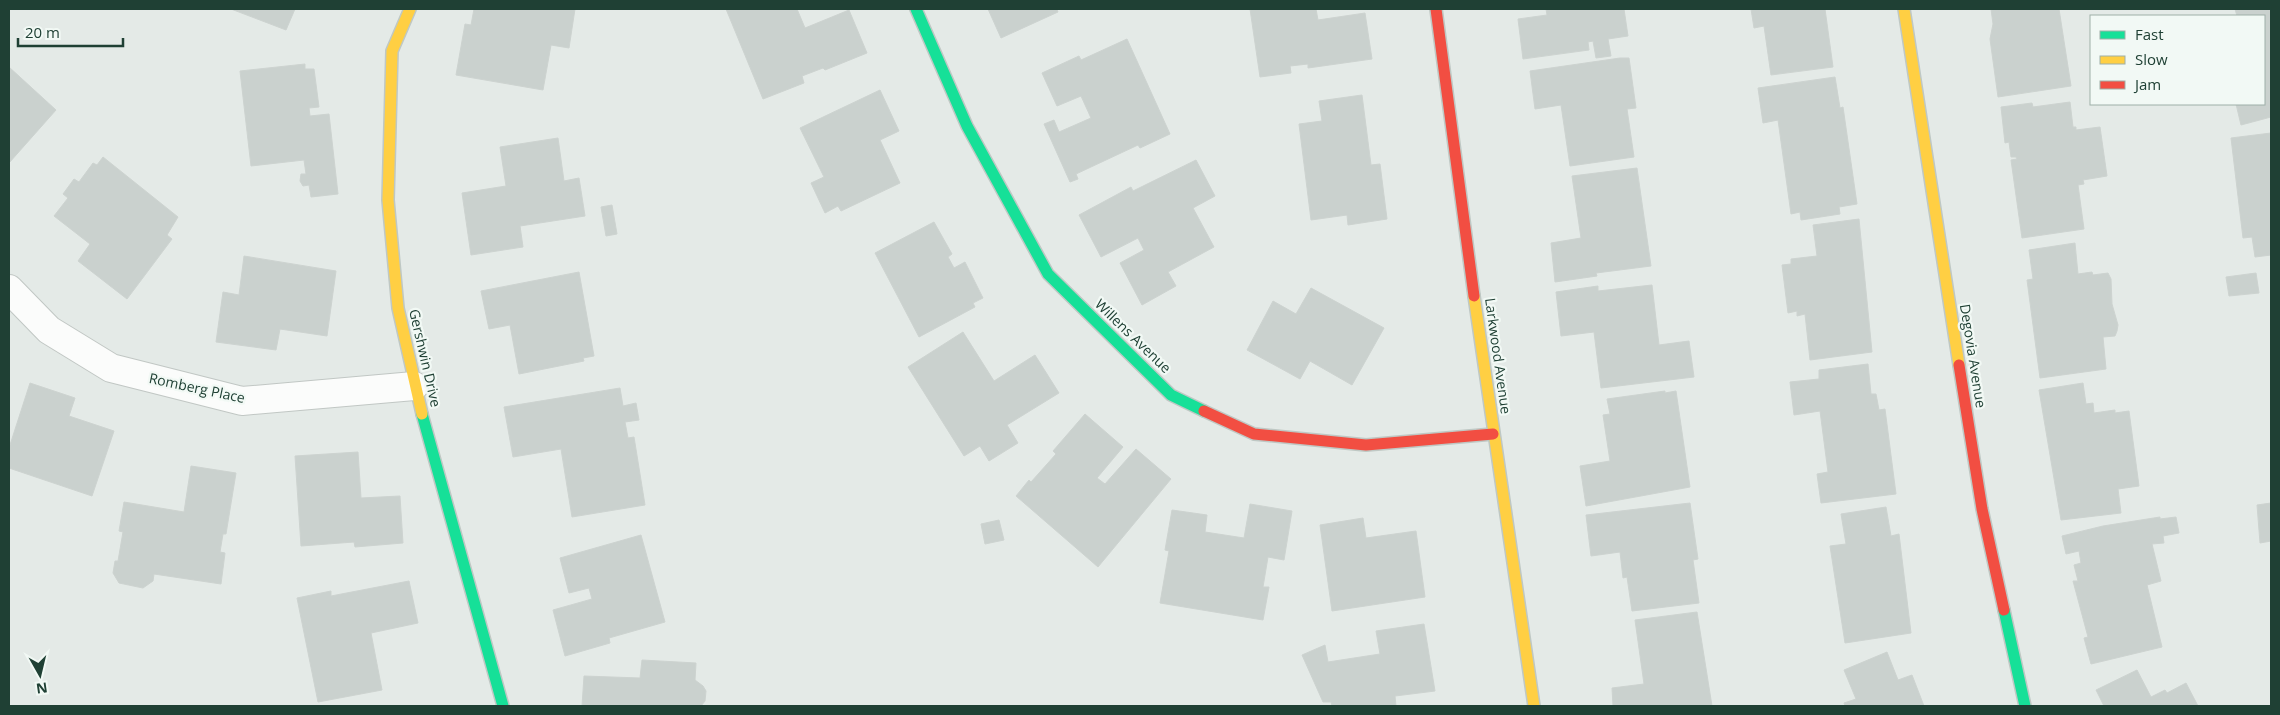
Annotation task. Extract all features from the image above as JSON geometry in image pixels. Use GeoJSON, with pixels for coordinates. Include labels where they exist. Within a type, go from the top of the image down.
{"type":"FeatureCollection","features":[{"type":"Feature","properties":{"kind":"street","name":"Gershwin Drive"},"geometry":{"type":"LineString","coordinates":[[410,9],[392,51],[388,200],[398,308],[414,386],[504,706]]}},
{"type":"Feature","properties":{"kind":"street","name":"Willens Avenue"},"geometry":{"type":"LineString","coordinates":[[916,9],[966,126],[1048,274],[1171,395],[1254,434],[1366,445],[1493,434]]}},
{"type":"Feature","properties":{"kind":"street","name":"Larkwood Avenue"},"geometry":{"type":"LineString","coordinates":[[1436,9],[1493,434],[1534,706]]}},
{"type":"Feature","properties":{"kind":"street","name":"Degovia Avenue"},"geometry":{"type":"LineString","coordinates":[[1904,9],[1982,508],[2025,706]]}},
{"type":"Feature","properties":{"kind":"street","name":"Romberg Place"},"geometry":{"type":"LineString","coordinates":[[9,289],[49,330],[111,368],[242,401],[414,386]]}},
{"type":"Feature","properties":{"kind":"building"},"geometry":{"type":"Polygon","coordinates":[[[231,9],[295,9],[286,30],[231,9]]]}},
{"type":"Feature","properties":{"kind":"building"},"geometry":{"type":"Polygon","coordinates":[[[474,9],[575,9],[569,48],[551,45],[543,90],[456,75],[465,24],[471,25],[474,9]]]}},
{"type":"Feature","properties":{"kind":"building"},"geometry":{"type":"Polygon","coordinates":[[[726,9],[797,9],[805,28],[849,10],[867,53],[825,70],[823,68],[802,76],[804,83],[763,99],[726,9]]]}},
{"type":"Feature","properties":{"kind":"building"},"geometry":{"type":"Polygon","coordinates":[[[988,9],[1060,9],[1057,10],[1058,12],[1001,38],[988,9]]]}},
{"type":"Feature","properties":{"kind":"building"},"geometry":{"type":"Polygon","coordinates":[[[1250,9],[1316,9],[1318,20],[1365,13],[1372,59],[1308,68],[1308,64],[1290,66],[1291,73],[1260,77],[1250,9]]]}},
{"type":"Feature","properties":{"kind":"building"},"geometry":{"type":"Polygon","coordinates":[[[1546,9],[1624,9],[1628,36],[1608,39],[1611,56],[1596,58],[1593,41],[1588,42],[1589,50],[1523,59],[1518,19],[1547,15],[1546,9]]]}},
{"type":"Feature","properties":{"kind":"building"},"geometry":{"type":"Polygon","coordinates":[[[1751,9],[1825,9],[1833,67],[1771,75],[1764,26],[1754,28],[1751,9]]]}},
{"type":"Feature","properties":{"kind":"building"},"geometry":{"type":"Polygon","coordinates":[[[1991,9],[2059,9],[2071,86],[1998,97],[1990,39],[1993,24],[1991,9]]]}},
{"type":"Feature","properties":{"kind":"building"},"geometry":{"type":"Polygon","coordinates":[[[2235,9],[2271,9],[2271,117],[2241,125],[2236,105],[2265,105],[2265,15],[2237,15],[2235,9]]]}},
{"type":"Feature","properties":{"kind":"building"},"geometry":{"type":"Polygon","coordinates":[[[1127,39],[1170,134],[1140,148],[1138,145],[1076,174],[1078,179],[1070,182],[1044,124],[1054,120],[1059,132],[1091,118],[1081,96],[1057,106],[1042,73],[1079,56],[1081,60],[1127,39]]]}},
{"type":"Feature","properties":{"kind":"building"},"geometry":{"type":"Polygon","coordinates":[[[1629,58],[1636,108],[1627,109],[1634,157],[1570,166],[1561,105],[1535,109],[1530,71],[1629,58]]]}},
{"type":"Feature","properties":{"kind":"building"},"geometry":{"type":"Polygon","coordinates":[[[305,64],[305,69],[314,69],[319,107],[309,108],[310,116],[329,114],[338,194],[311,197],[309,185],[303,186],[300,181],[301,174],[306,174],[304,160],[251,166],[240,71],[305,64]]]}},
{"type":"Feature","properties":{"kind":"building"},"geometry":{"type":"Polygon","coordinates":[[[9,67],[56,110],[9,163],[9,67]]]}},
{"type":"Feature","properties":{"kind":"building"},"geometry":{"type":"Polygon","coordinates":[[[1835,77],[1840,108],[1843,107],[1857,204],[1839,207],[1840,214],[1801,220],[1800,212],[1791,214],[1778,120],[1763,123],[1758,88],[1835,77]]]}},
{"type":"Feature","properties":{"kind":"building"},"geometry":{"type":"Polygon","coordinates":[[[880,90],[899,131],[880,140],[900,183],[841,211],[838,206],[825,213],[811,183],[824,177],[800,128],[880,90]]]}},
{"type":"Feature","properties":{"kind":"building"},"geometry":{"type":"Polygon","coordinates":[[[1362,95],[1371,165],[1380,164],[1387,219],[1348,225],[1347,215],[1311,220],[1299,124],[1322,121],[1319,101],[1362,95]]]}},
{"type":"Feature","properties":{"kind":"building"},"geometry":{"type":"Polygon","coordinates":[[[2070,102],[2073,127],[2076,127],[2076,130],[2100,127],[2107,176],[2083,180],[2084,184],[2078,185],[2084,229],[2022,238],[2011,160],[2017,159],[2016,157],[2011,157],[2009,142],[2005,143],[2001,107],[2032,103],[2033,107],[2070,102]]]}},
{"type":"Feature","properties":{"kind":"building"},"geometry":{"type":"Polygon","coordinates":[[[2271,133],[2271,255],[2255,257],[2252,237],[2243,238],[2231,138],[2271,133]]]}},
{"type":"Feature","properties":{"kind":"building"},"geometry":{"type":"Polygon","coordinates":[[[558,138],[564,181],[579,178],[585,216],[520,226],[523,247],[471,255],[462,193],[506,186],[500,147],[558,138]]]}},
{"type":"Feature","properties":{"kind":"building"},"geometry":{"type":"Polygon","coordinates":[[[103,157],[178,217],[167,235],[172,239],[127,299],[78,261],[90,244],[54,216],[68,198],[63,194],[74,179],[79,182],[93,163],[97,165],[103,157]]]}},
{"type":"Feature","properties":{"kind":"building"},"geometry":{"type":"Polygon","coordinates":[[[1196,160],[1215,196],[1193,208],[1214,247],[1168,272],[1176,286],[1142,305],[1120,263],[1144,250],[1138,238],[1101,257],[1079,215],[1131,187],[1133,191],[1196,160]]]}},
{"type":"Feature","properties":{"kind":"building"},"geometry":{"type":"Polygon","coordinates":[[[1637,168],[1651,266],[1596,273],[1597,276],[1555,282],[1551,243],[1581,238],[1572,176],[1637,168]]]}},
{"type":"Feature","properties":{"kind":"building"},"geometry":{"type":"Polygon","coordinates":[[[612,205],[617,234],[606,236],[601,207],[612,205]]]}},
{"type":"Feature","properties":{"kind":"building"},"geometry":{"type":"Polygon","coordinates":[[[1859,219],[1872,352],[1810,360],[1805,314],[1797,316],[1797,311],[1788,313],[1782,265],[1791,264],[1791,259],[1817,256],[1813,225],[1859,219]]]}},
{"type":"Feature","properties":{"kind":"building"},"geometry":{"type":"Polygon","coordinates":[[[934,222],[952,254],[948,257],[954,268],[965,262],[983,298],[973,303],[975,307],[919,337],[875,253],[934,222]]]}},
{"type":"Feature","properties":{"kind":"building"},"geometry":{"type":"Polygon","coordinates":[[[2075,243],[2078,274],[2092,272],[2093,275],[2108,273],[2111,279],[2112,304],[2118,325],[2117,331],[2115,336],[2103,337],[2106,369],[2040,378],[2027,280],[2033,279],[2029,250],[2075,243]]]}},
{"type":"Feature","properties":{"kind":"building"},"geometry":{"type":"Polygon","coordinates":[[[244,256],[336,271],[327,336],[280,329],[276,350],[216,342],[223,292],[239,295],[244,256]]]}},
{"type":"Feature","properties":{"kind":"building"},"geometry":{"type":"Polygon","coordinates":[[[579,272],[594,356],[583,358],[584,361],[519,374],[510,325],[489,329],[481,291],[579,272]]]}},
{"type":"Feature","properties":{"kind":"building"},"geometry":{"type":"Polygon","coordinates":[[[2256,273],[2259,293],[2229,296],[2226,277],[2256,273]]]}},
{"type":"Feature","properties":{"kind":"building"},"geometry":{"type":"Polygon","coordinates":[[[1652,285],[1659,345],[1689,341],[1694,377],[1601,388],[1594,332],[1561,336],[1556,292],[1598,286],[1598,291],[1652,285]]]}},
{"type":"Feature","properties":{"kind":"building"},"geometry":{"type":"Polygon","coordinates":[[[1311,288],[1384,328],[1352,385],[1310,361],[1300,379],[1247,350],[1273,301],[1296,314],[1311,288]]]}},
{"type":"Feature","properties":{"kind":"building"},"geometry":{"type":"Polygon","coordinates":[[[963,332],[994,381],[1035,355],[1059,393],[1007,425],[1018,443],[989,461],[980,446],[964,456],[908,367],[963,332]]]}},
{"type":"Feature","properties":{"kind":"building"},"geometry":{"type":"Polygon","coordinates":[[[1868,364],[1871,394],[1876,394],[1879,410],[1885,409],[1896,494],[1821,503],[1817,474],[1828,472],[1820,411],[1794,415],[1790,382],[1819,379],[1819,370],[1868,364]]]}},
{"type":"Feature","properties":{"kind":"building"},"geometry":{"type":"Polygon","coordinates":[[[30,383],[75,398],[69,416],[114,431],[92,496],[9,468],[9,448],[30,383]]]}},
{"type":"Feature","properties":{"kind":"building"},"geometry":{"type":"Polygon","coordinates":[[[2083,383],[2086,404],[2093,403],[2094,413],[2115,410],[2115,413],[2129,411],[2139,486],[2118,489],[2121,513],[2061,520],[2039,390],[2083,383]]]}},
{"type":"Feature","properties":{"kind":"building"},"geometry":{"type":"Polygon","coordinates":[[[620,388],[623,406],[636,403],[639,420],[625,422],[628,438],[634,437],[645,505],[572,517],[561,449],[513,457],[504,407],[620,388]]]}},
{"type":"Feature","properties":{"kind":"building"},"geometry":{"type":"Polygon","coordinates":[[[1665,391],[1665,393],[1676,391],[1690,487],[1586,506],[1580,466],[1610,461],[1603,415],[1610,414],[1607,399],[1665,391]]]}},
{"type":"Feature","properties":{"kind":"building"},"geometry":{"type":"Polygon","coordinates":[[[1085,414],[1123,447],[1097,478],[1105,484],[1136,449],[1171,479],[1098,567],[1016,496],[1029,480],[1031,482],[1056,454],[1053,451],[1085,414]]]}},
{"type":"Feature","properties":{"kind":"building"},"geometry":{"type":"Polygon","coordinates":[[[358,452],[361,498],[400,496],[403,543],[355,547],[354,542],[301,546],[295,456],[358,452]]]}},
{"type":"Feature","properties":{"kind":"building"},"geometry":{"type":"Polygon","coordinates":[[[191,466],[236,473],[226,534],[223,534],[220,552],[225,553],[221,584],[154,574],[153,581],[143,588],[119,583],[113,573],[115,561],[118,561],[123,532],[119,531],[124,502],[184,512],[191,466]]]}},
{"type":"Feature","properties":{"kind":"building"},"geometry":{"type":"Polygon","coordinates":[[[1690,503],[1698,559],[1693,560],[1699,603],[1632,611],[1627,577],[1623,578],[1620,552],[1591,556],[1586,515],[1690,503]]]}},
{"type":"Feature","properties":{"kind":"building"},"geometry":{"type":"Polygon","coordinates":[[[2271,503],[2271,541],[2260,543],[2257,505],[2271,503]]]}},
{"type":"Feature","properties":{"kind":"building"},"geometry":{"type":"Polygon","coordinates":[[[1250,504],[1292,511],[1284,560],[1268,557],[1263,587],[1269,587],[1263,620],[1160,603],[1169,551],[1165,550],[1172,510],[1207,515],[1205,532],[1244,538],[1250,504]]]}},
{"type":"Feature","properties":{"kind":"building"},"geometry":{"type":"Polygon","coordinates":[[[1886,507],[1891,536],[1899,534],[1911,633],[1845,643],[1830,546],[1846,544],[1841,514],[1886,507]]]}},
{"type":"Feature","properties":{"kind":"building"},"geometry":{"type":"Polygon","coordinates":[[[2160,517],[2160,519],[2176,517],[2179,533],[2163,536],[2164,543],[2152,544],[2161,581],[2147,585],[2162,647],[2091,664],[2084,638],[2088,637],[2073,581],[2078,581],[2074,565],[2081,563],[2079,551],[2066,554],[2062,536],[2103,526],[2160,517]]]}},
{"type":"Feature","properties":{"kind":"building"},"geometry":{"type":"Polygon","coordinates":[[[1363,518],[1366,538],[1416,531],[1425,597],[1332,611],[1320,525],[1363,518]]]}},
{"type":"Feature","properties":{"kind":"building"},"geometry":{"type":"Polygon","coordinates":[[[999,520],[1004,540],[985,544],[981,524],[999,520]]]}},
{"type":"Feature","properties":{"kind":"building"},"geometry":{"type":"Polygon","coordinates":[[[641,535],[665,622],[609,638],[610,643],[565,656],[553,610],[592,599],[589,588],[569,593],[560,558],[641,535]]]}},
{"type":"Feature","properties":{"kind":"building"},"geometry":{"type":"Polygon","coordinates":[[[409,581],[418,623],[371,633],[382,690],[318,702],[297,598],[331,591],[331,596],[409,581]]]}},
{"type":"Feature","properties":{"kind":"building"},"geometry":{"type":"Polygon","coordinates":[[[1697,612],[1712,706],[1613,706],[1612,688],[1644,684],[1635,620],[1697,612]]]}},
{"type":"Feature","properties":{"kind":"building"},"geometry":{"type":"Polygon","coordinates":[[[1424,624],[1435,691],[1395,696],[1396,706],[1332,706],[1331,702],[1323,702],[1302,655],[1325,645],[1328,662],[1380,654],[1376,631],[1424,624]]]}},
{"type":"Feature","properties":{"kind":"building"},"geometry":{"type":"Polygon","coordinates":[[[1887,652],[1898,680],[1912,675],[1924,706],[1845,706],[1844,703],[1856,699],[1844,670],[1887,652]]]}},
{"type":"Feature","properties":{"kind":"building"},"geometry":{"type":"Polygon","coordinates":[[[642,660],[696,663],[695,680],[706,691],[705,701],[701,706],[582,706],[584,676],[640,678],[642,660]]]}},
{"type":"Feature","properties":{"kind":"building"},"geometry":{"type":"Polygon","coordinates":[[[2137,670],[2151,697],[2165,690],[2167,693],[2186,683],[2198,706],[2104,706],[2096,690],[2137,670]]]}},
{"type":"Feature","properties":{"kind":"traffic: fast"},"geometry":{"type":"LineString","coordinates":[[916,9],[967,126],[1048,274],[1171,395],[1204,411]]}},
{"type":"Feature","properties":{"kind":"traffic: fast"},"geometry":{"type":"LineString","coordinates":[[422,414],[503,706]]}},
{"type":"Feature","properties":{"kind":"traffic: fast"},"geometry":{"type":"LineString","coordinates":[[2004,610],[2025,706]]}},
{"type":"Feature","properties":{"kind":"traffic: slow"},"geometry":{"type":"LineString","coordinates":[[410,9],[392,51],[388,200],[398,308],[422,414]]}},
{"type":"Feature","properties":{"kind":"traffic: slow"},"geometry":{"type":"LineString","coordinates":[[1904,9],[1959,365]]}},
{"type":"Feature","properties":{"kind":"traffic: slow"},"geometry":{"type":"LineString","coordinates":[[1474,296],[1534,706]]}},
{"type":"Feature","properties":{"kind":"traffic: jam"},"geometry":{"type":"LineString","coordinates":[[1436,9],[1474,296]]}},
{"type":"Feature","properties":{"kind":"traffic: jam"},"geometry":{"type":"LineString","coordinates":[[1959,365],[1982,509],[2004,610]]}},
{"type":"Feature","properties":{"kind":"traffic: jam"},"geometry":{"type":"LineString","coordinates":[[1204,411],[1254,434],[1366,445],[1493,434]]}}]}
